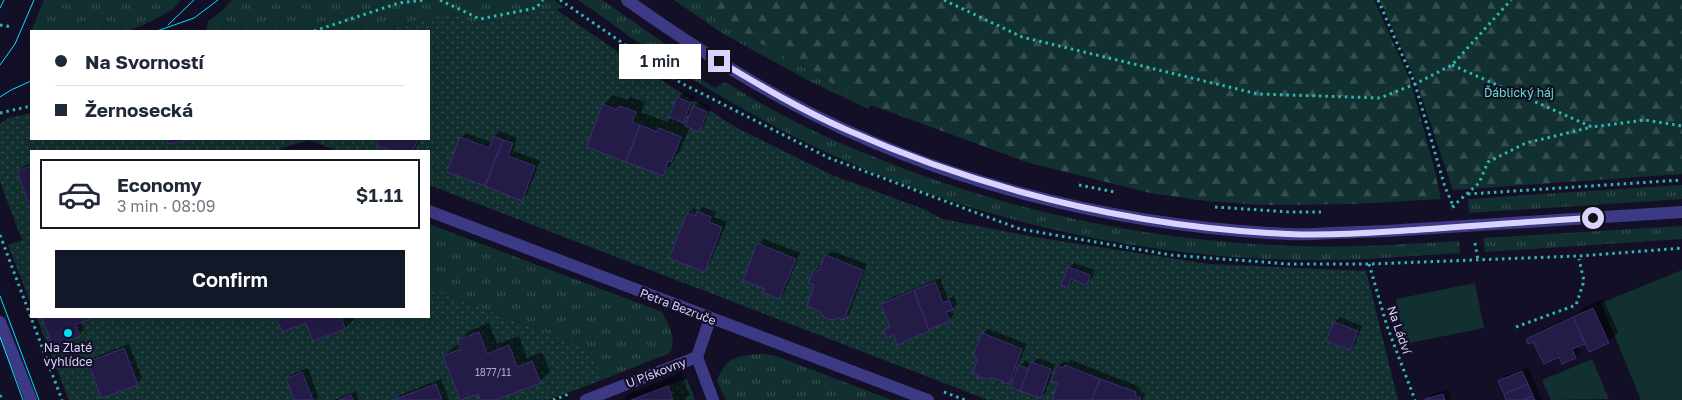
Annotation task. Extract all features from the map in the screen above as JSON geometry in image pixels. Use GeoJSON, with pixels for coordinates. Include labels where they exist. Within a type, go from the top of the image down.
{"type":"FeatureCollection","features":[{"type":"Feature","properties":{"kind":"street"},"geometry":{"type":"LineString","coordinates":[[627,0],[711,56],[786,100],[846,130],[930,164],[1029,196],[1094,210],[1175,224],[1289,234],[1378,232],[1682,212]]}},
{"type":"Feature","properties":{"kind":"street","name":"Petra Bezruče"},"geometry":{"type":"LineString","coordinates":[[430,211],[928,400]]}},
{"type":"Feature","properties":{"kind":"street"},"geometry":{"type":"LineString","coordinates":[[710,319],[698,357],[713,400]]}},
{"type":"Feature","properties":{"kind":"street"},"geometry":{"type":"LineString","coordinates":[[0,322],[4,344],[31,400]]}},
{"type":"Feature","properties":{"kind":"street","name":"U Pískovny"},"geometry":{"type":"LineString","coordinates":[[586,400],[698,357]]}},
{"type":"Feature","properties":{"kind":"path"},"geometry":{"type":"LineString","coordinates":[[317,30],[399,3],[425,0]]}},
{"type":"Feature","properties":{"kind":"path"},"geometry":{"type":"LineString","coordinates":[[440,0],[480,19],[536,8],[543,0]]}},
{"type":"Feature","properties":{"kind":"path"},"geometry":{"type":"LineString","coordinates":[[944,0],[1022,37],[1258,94],[1380,98],[1415,84],[1452,65],[1510,0]]}},
{"type":"Feature","properties":{"kind":"path"},"geometry":{"type":"LineString","coordinates":[[1378,0],[1415,84],[1445,186],[1457,212]]}},
{"type":"Feature","properties":{"kind":"path"},"geometry":{"type":"LineString","coordinates":[[0,25],[12,27]]}},
{"type":"Feature","properties":{"kind":"path"},"geometry":{"type":"LineString","coordinates":[[1452,65],[1592,127]]}},
{"type":"Feature","properties":{"kind":"path"},"geometry":{"type":"LineString","coordinates":[[0,114],[30,106]]}},
{"type":"Feature","properties":{"kind":"path"},"geometry":{"type":"LineString","coordinates":[[1444,207],[1453,206],[1479,183],[1488,162],[1526,143],[1592,127],[1646,120],[1682,126]]}},
{"type":"Feature","properties":{"kind":"path"},"geometry":{"type":"LineString","coordinates":[[1468,194],[1682,180]]}},
{"type":"Feature","properties":{"kind":"path"},"geometry":{"type":"LineString","coordinates":[[1070,183],[1116,192]]}},
{"type":"Feature","properties":{"kind":"path"},"geometry":{"type":"LineString","coordinates":[[1211,206],[1290,212],[1325,212]]}},
{"type":"Feature","properties":{"kind":"path"},"geometry":{"type":"LineString","coordinates":[[0,235],[30,315]]}},
{"type":"Feature","properties":{"kind":"path"},"geometry":{"type":"LineString","coordinates":[[1475,240],[1478,260],[1579,256],[1682,248]]}},
{"type":"Feature","properties":{"kind":"path"},"geometry":{"type":"LineString","coordinates":[[1516,327],[1576,304],[1584,281],[1579,259]]}},
{"type":"Feature","properties":{"kind":"path","name":"Na Ládví"},"geometry":{"type":"LineString","coordinates":[[1415,400],[1387,326],[1369,264],[1478,260]]}},
{"type":"Feature","properties":{"kind":"path"},"geometry":{"type":"LineString","coordinates":[[31,318],[62,400]]}},
{"type":"Feature","properties":{"kind":"path"},"geometry":{"type":"LineString","coordinates":[[0,395],[2,400]]}},
{"type":"Feature","properties":{"kind":"green space"},"geometry":{"type":"Polygon","coordinates":[[[44,0],[181,0],[172,10],[130,30],[32,29],[44,0]]]}},
{"type":"Feature","properties":{"kind":"green space"},"geometry":{"type":"Polygon","coordinates":[[[232,0],[554,0],[565,8],[554,8],[477,24],[450,13],[387,30],[206,30],[208,21],[221,12],[232,0]]]}},
{"type":"Feature","properties":{"kind":"green space"},"geometry":{"type":"Polygon","coordinates":[[[578,0],[602,0],[677,52],[676,64],[715,88],[725,82],[762,104],[835,141],[923,176],[975,193],[1081,220],[1135,231],[1189,238],[1298,246],[1459,241],[1460,253],[1324,260],[1236,257],[1166,250],[1097,239],[1028,223],[960,204],[894,181],[830,154],[768,123],[693,80],[578,0]]]}},
{"type":"Feature","properties":{"kind":"green space"},"geometry":{"type":"Polygon","coordinates":[[[674,0],[702,0],[728,25],[871,105],[868,109],[809,81],[722,33],[674,0]]]}},
{"type":"Feature","properties":{"kind":"green space"},"geometry":{"type":"Polygon","coordinates":[[[702,0],[1374,0],[1410,80],[1441,199],[1354,204],[1264,205],[1206,201],[1150,193],[1026,162],[871,105],[728,25],[702,0]]]}},
{"type":"Feature","properties":{"kind":"green space","name":"Ďáblický háj"},"geometry":{"type":"Polygon","coordinates":[[[1380,0],[1682,0],[1682,174],[1453,190],[1416,81],[1380,0]]]}},
{"type":"Feature","properties":{"kind":"green space"},"geometry":{"type":"Polygon","coordinates":[[[554,8],[633,62],[737,128],[832,175],[926,210],[942,219],[1034,237],[1209,264],[1366,271],[1398,400],[988,400],[430,185],[430,150],[335,150],[309,140],[430,140],[430,30],[387,30],[450,13],[477,24],[554,8]],[[1334,322],[1327,341],[1351,350],[1357,331],[1334,322]]]}},
{"type":"Feature","properties":{"kind":"green space"},"geometry":{"type":"Polygon","coordinates":[[[30,113],[30,140],[309,140],[280,150],[30,150],[30,301],[8,245],[22,240],[0,182],[0,124],[8,118],[30,113]]]}},
{"type":"Feature","properties":{"kind":"green space"},"geometry":{"type":"Polygon","coordinates":[[[1682,185],[1682,199],[1469,213],[1468,199],[1682,185]]]}},
{"type":"Feature","properties":{"kind":"green space"},"geometry":{"type":"Polygon","coordinates":[[[430,224],[662,312],[669,327],[673,343],[670,353],[602,380],[591,350],[430,288],[430,224]]]}},
{"type":"Feature","properties":{"kind":"green space"},"geometry":{"type":"Polygon","coordinates":[[[1682,226],[1682,239],[1485,252],[1483,238],[1682,226]]]}},
{"type":"Feature","properties":{"kind":"green space"},"geometry":{"type":"Polygon","coordinates":[[[1682,270],[1682,400],[1641,400],[1601,303],[1682,270]]]}},
{"type":"Feature","properties":{"kind":"green space"},"geometry":{"type":"Polygon","coordinates":[[[1475,283],[1484,328],[1405,344],[1396,299],[1475,283]]]}},
{"type":"Feature","properties":{"kind":"green space"},"geometry":{"type":"Polygon","coordinates":[[[430,288],[591,350],[602,380],[548,400],[69,400],[37,318],[430,318],[430,288]]]}},
{"type":"Feature","properties":{"kind":"green space"},"geometry":{"type":"Polygon","coordinates":[[[763,354],[776,356],[892,400],[726,400],[717,381],[724,366],[740,356],[763,354]]]}},
{"type":"Feature","properties":{"kind":"green space"},"geometry":{"type":"Polygon","coordinates":[[[1592,359],[1609,399],[1551,400],[1542,380],[1592,359]]]}},
{"type":"Feature","properties":{"kind":"green space"},"geometry":{"type":"Polygon","coordinates":[[[687,379],[695,400],[673,400],[667,386],[687,379]]]}},
{"type":"Feature","properties":{"kind":"building"},"geometry":{"type":"Polygon","coordinates":[[[677,97],[691,103],[683,123],[669,117],[677,97]]]}},
{"type":"Feature","properties":{"kind":"building"},"geometry":{"type":"Polygon","coordinates":[[[602,104],[617,110],[619,106],[636,112],[632,122],[640,125],[626,162],[587,147],[602,104]]]}},
{"type":"Feature","properties":{"kind":"building"},"geometry":{"type":"Polygon","coordinates":[[[693,106],[707,112],[699,132],[685,126],[693,106]]]}},
{"type":"Feature","properties":{"kind":"building"},"geometry":{"type":"Polygon","coordinates":[[[640,125],[657,132],[659,128],[681,137],[671,162],[668,161],[663,176],[626,162],[640,125]]]}},
{"type":"Feature","properties":{"kind":"building"},"geometry":{"type":"Polygon","coordinates":[[[494,136],[503,140],[485,186],[447,172],[460,137],[489,148],[494,136]]]}},
{"type":"Feature","properties":{"kind":"building"},"geometry":{"type":"Polygon","coordinates":[[[167,140],[189,140],[167,144],[167,140]]]}},
{"type":"Feature","properties":{"kind":"building"},"geometry":{"type":"Polygon","coordinates":[[[378,140],[418,140],[413,150],[390,150],[376,145],[378,140]]]}},
{"type":"Feature","properties":{"kind":"building"},"geometry":{"type":"Polygon","coordinates":[[[503,140],[513,143],[508,156],[535,166],[522,201],[485,186],[503,140]]]}},
{"type":"Feature","properties":{"kind":"building"},"geometry":{"type":"Polygon","coordinates":[[[30,166],[30,207],[17,171],[30,166]]]}},
{"type":"Feature","properties":{"kind":"building"},"geometry":{"type":"Polygon","coordinates":[[[697,211],[711,217],[709,222],[722,227],[705,272],[669,258],[687,213],[695,216],[697,211]]]}},
{"type":"Feature","properties":{"kind":"building"},"geometry":{"type":"Polygon","coordinates":[[[757,243],[796,259],[779,299],[763,293],[765,289],[743,280],[757,243]]]}},
{"type":"Feature","properties":{"kind":"building"},"geometry":{"type":"Polygon","coordinates":[[[825,255],[863,270],[844,320],[838,318],[831,320],[824,317],[820,311],[807,306],[814,285],[808,283],[814,269],[819,271],[825,255]]]}},
{"type":"Feature","properties":{"kind":"building"},"geometry":{"type":"Polygon","coordinates":[[[1068,267],[1090,275],[1087,285],[1071,279],[1068,288],[1061,285],[1068,267]]]}},
{"type":"Feature","properties":{"kind":"building"},"geometry":{"type":"Polygon","coordinates":[[[935,282],[943,303],[949,300],[953,310],[946,312],[950,321],[928,330],[914,290],[935,282]]]}},
{"type":"Feature","properties":{"kind":"building"},"geometry":{"type":"Polygon","coordinates":[[[914,290],[929,331],[897,345],[894,335],[887,338],[884,330],[890,327],[881,304],[914,290]]]}},
{"type":"Feature","properties":{"kind":"building"},"geometry":{"type":"Polygon","coordinates":[[[1593,308],[1609,343],[1589,352],[1573,317],[1593,308]]]}},
{"type":"Feature","properties":{"kind":"building"},"geometry":{"type":"Polygon","coordinates":[[[1573,317],[1585,344],[1572,349],[1576,358],[1562,364],[1559,357],[1544,364],[1533,342],[1528,344],[1526,339],[1573,317]]]}},
{"type":"Feature","properties":{"kind":"building"},"geometry":{"type":"Polygon","coordinates":[[[42,318],[92,318],[75,325],[80,336],[53,347],[42,318]]]}},
{"type":"Feature","properties":{"kind":"building"},"geometry":{"type":"Polygon","coordinates":[[[277,318],[342,318],[345,329],[313,341],[306,323],[282,332],[277,318]]]}},
{"type":"Feature","properties":{"kind":"building"},"geometry":{"type":"Polygon","coordinates":[[[1334,322],[1358,331],[1350,350],[1326,341],[1334,322]]]}},
{"type":"Feature","properties":{"kind":"building"},"geometry":{"type":"Polygon","coordinates":[[[479,332],[487,354],[509,345],[517,367],[532,361],[541,383],[495,400],[480,400],[478,394],[460,400],[443,356],[461,349],[458,340],[479,332]]]}},
{"type":"Feature","properties":{"kind":"building"},"geometry":{"type":"Polygon","coordinates":[[[982,333],[1022,349],[1009,384],[991,377],[991,379],[981,378],[973,372],[978,358],[973,356],[982,333]]]}},
{"type":"Feature","properties":{"kind":"building"},"geometry":{"type":"Polygon","coordinates":[[[124,348],[138,385],[101,398],[88,362],[124,348]]]}},
{"type":"Feature","properties":{"kind":"building"},"geometry":{"type":"Polygon","coordinates":[[[1031,362],[1051,369],[1041,398],[1020,391],[1031,362]]]}},
{"type":"Feature","properties":{"kind":"building"},"geometry":{"type":"Polygon","coordinates":[[[1018,365],[1029,369],[1020,391],[1011,387],[1018,365]]]}},
{"type":"Feature","properties":{"kind":"building"},"geometry":{"type":"Polygon","coordinates":[[[1065,365],[1100,379],[1092,400],[1052,400],[1058,383],[1051,381],[1057,366],[1063,368],[1065,365]]]}},
{"type":"Feature","properties":{"kind":"building"},"geometry":{"type":"Polygon","coordinates":[[[1522,371],[1528,384],[1504,394],[1498,381],[1522,371]]]}},
{"type":"Feature","properties":{"kind":"building"},"geometry":{"type":"Polygon","coordinates":[[[302,372],[313,400],[294,400],[286,379],[302,372]]]}},
{"type":"Feature","properties":{"kind":"building"},"geometry":{"type":"Polygon","coordinates":[[[1100,379],[1136,392],[1135,396],[1141,398],[1140,400],[1092,400],[1100,379]]]}},
{"type":"Feature","properties":{"kind":"building"},"geometry":{"type":"Polygon","coordinates":[[[436,384],[442,400],[393,400],[436,384]]]}},
{"type":"Feature","properties":{"kind":"building"},"geometry":{"type":"Polygon","coordinates":[[[1528,384],[1533,396],[1523,400],[1506,400],[1504,394],[1528,384]]]}},
{"type":"Feature","properties":{"kind":"building"},"geometry":{"type":"Polygon","coordinates":[[[668,386],[673,400],[631,400],[668,386]]]}},
{"type":"Feature","properties":{"kind":"building"},"geometry":{"type":"Polygon","coordinates":[[[1443,394],[1445,400],[1425,400],[1425,399],[1443,394]]]}},
{"type":"Feature","properties":{"kind":"building"},"geometry":{"type":"Polygon","coordinates":[[[351,395],[353,400],[339,400],[351,395]]]}},
{"type":"Feature","properties":{"kind":"building"},"geometry":{"type":"Polygon","coordinates":[[[1533,396],[1535,400],[1523,400],[1533,396]]]}},
{"type":"Feature","properties":{"kind":"tram line"},"geometry":{"type":"LineString","coordinates":[[0,8],[4,0]]}},
{"type":"Feature","properties":{"kind":"tram line"},"geometry":{"type":"LineString","coordinates":[[0,65],[15,44],[34,0]]}},
{"type":"Feature","properties":{"kind":"tram line"},"geometry":{"type":"LineString","coordinates":[[168,25],[194,0]]}},
{"type":"Feature","properties":{"kind":"tram line"},"geometry":{"type":"LineString","coordinates":[[160,30],[194,18],[218,0]]}},
{"type":"Feature","properties":{"kind":"tram line"},"geometry":{"type":"LineString","coordinates":[[0,97],[30,81]]}},
{"type":"Feature","properties":{"kind":"tram line"},"geometry":{"type":"LineString","coordinates":[[0,296],[39,400]]}},
{"type":"Feature","properties":{"kind":"tram line"},"geometry":{"type":"LineString","coordinates":[[0,337],[23,400]]}},
{"type":"Feature","properties":{"kind":"place","name":"Na Zlaté vyhlídce"},"geometry":{"type":"Point","coordinates":[68,333]}},
{"type":"Feature","properties":{"kind":"route"},"geometry":{"type":"LineString","coordinates":[[719,61],[786,100],[846,130],[930,164],[1029,196],[1094,210],[1175,224],[1289,234],[1378,232],[1593,218]]}}]}
